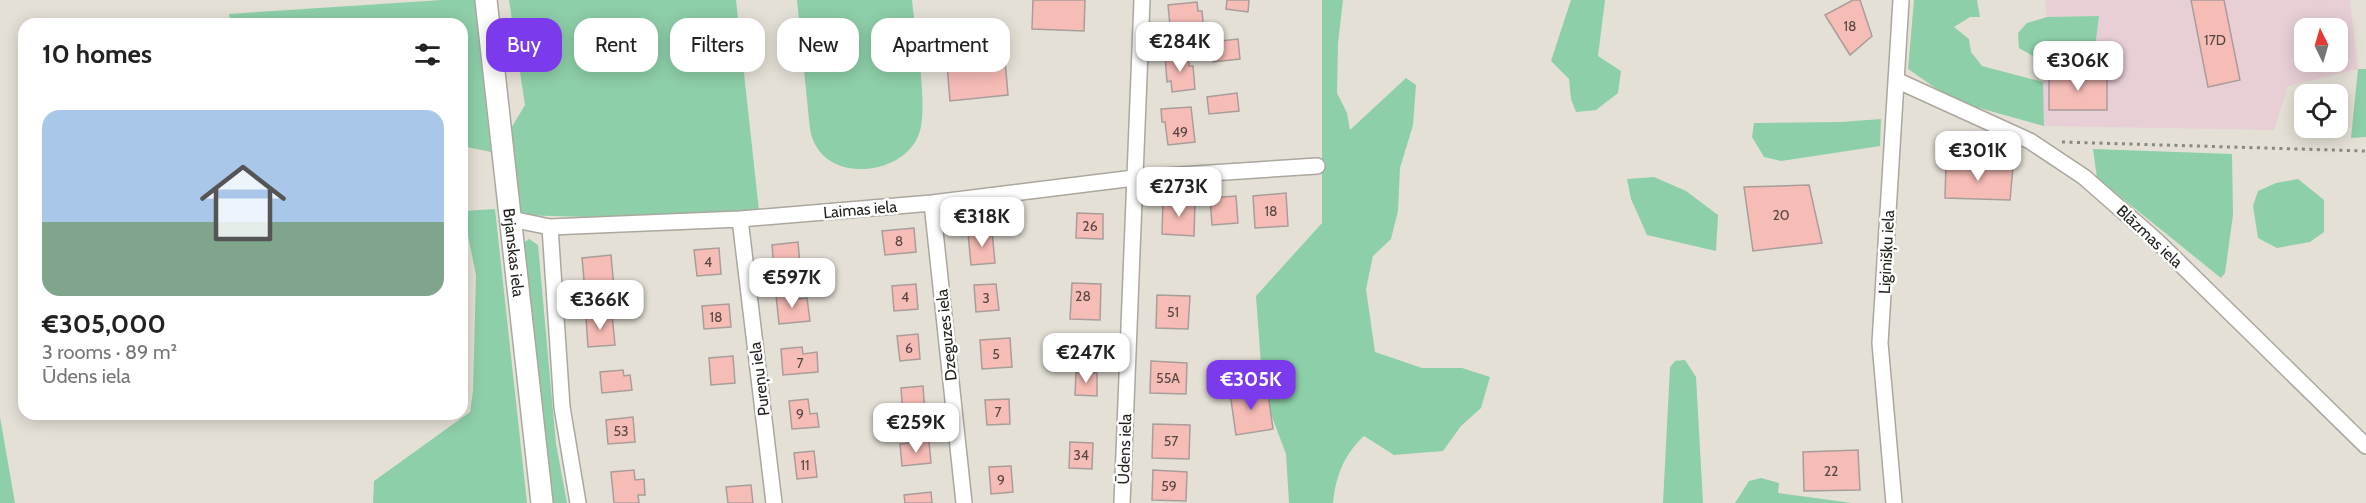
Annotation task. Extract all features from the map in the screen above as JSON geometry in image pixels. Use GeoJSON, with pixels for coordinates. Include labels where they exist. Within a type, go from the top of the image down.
{"type":"FeatureCollection","features":[{"type":"Feature","properties":{"kind":"main road","name":"Brjanskas iela"},"geometry":{"type":"LineString","coordinates":[[486,0],[542,503]]}},
{"type":"Feature","properties":{"kind":"street","name":"Ūdens iela"},"geometry":{"type":"LineString","coordinates":[[1122,503],[1142,0]]}},
{"type":"Feature","properties":{"kind":"street","name":"Liginišķu iela"},"geometry":{"type":"LineString","coordinates":[[1894,503],[1880,343],[1901,0]]}},
{"type":"Feature","properties":{"kind":"street","name":"Blāzmas iela"},"geometry":{"type":"LineString","coordinates":[[1896,80],[2030,141],[2084,177],[2158,242],[2366,446]]}},
{"type":"Feature","properties":{"kind":"street","name":"Laimas iela"},"geometry":{"type":"LineString","coordinates":[[511,219],[550,227],[740,219],[932,203],[1134,178],[1317,166]]}},
{"type":"Feature","properties":{"kind":"street","name":"Dzeguzes iela"},"geometry":{"type":"LineString","coordinates":[[932,203],[964,503]]}},
{"type":"Feature","properties":{"kind":"street","name":"Pureņu iela"},"geometry":{"type":"LineString","coordinates":[[740,219],[774,503]]}},
{"type":"Feature","properties":{"kind":"street"},"geometry":{"type":"LineString","coordinates":[[550,227],[562,407],[578,503]]}},
{"type":"Feature","properties":{"kind":"path"},"geometry":{"type":"LineString","coordinates":[[2030,141],[2366,151]]}},
{"type":"Feature","properties":{"kind":"shaded area"},"geometry":{"type":"Polygon","coordinates":[[[2045,0],[2350,0],[2358,69],[2348,71],[2348,18],[2294,18],[2294,72],[2346,72],[2288,86],[2274,130],[2044,126],[2042,61],[2094,56],[2098,16],[2047,17],[2045,0]]]}},
{"type":"Feature","properties":{"kind":"green space"},"geometry":{"type":"Polygon","coordinates":[[[442,0],[475,0],[491,152],[468,147],[468,18],[230,18],[229,14],[442,0]]]}},
{"type":"Feature","properties":{"kind":"green space"},"geometry":{"type":"Polygon","coordinates":[[[509,0],[736,0],[738,18],[670,18],[670,72],[744,72],[759,211],[585,217],[519,215],[510,130],[525,105],[520,72],[562,72],[562,18],[512,18],[509,0]]]}},
{"type":"Feature","properties":{"kind":"green space"},"geometry":{"type":"Polygon","coordinates":[[[797,0],[912,0],[914,18],[871,18],[871,72],[920,72],[922,122],[919,134],[900,158],[886,165],[854,169],[826,158],[816,146],[810,127],[804,72],[859,72],[859,18],[799,18],[797,0]]]}},
{"type":"Feature","properties":{"kind":"green space"},"geometry":{"type":"Polygon","coordinates":[[[1322,0],[1343,0],[1338,43],[1337,93],[1347,113],[1350,130],[1406,78],[1416,85],[1413,125],[1400,168],[1398,211],[1391,239],[1373,256],[1366,289],[1375,352],[1422,368],[1462,368],[1490,377],[1481,408],[1461,426],[1443,451],[1394,455],[1364,436],[1342,466],[1336,483],[1333,503],[1289,503],[1286,454],[1263,393],[1256,296],[1322,223],[1322,0]]]}},
{"type":"Feature","properties":{"kind":"green space"},"geometry":{"type":"Polygon","coordinates":[[[1571,0],[1605,0],[1598,56],[1621,71],[1618,93],[1596,110],[1576,112],[1571,99],[1569,79],[1551,61],[1571,0]]]}},
{"type":"Feature","properties":{"kind":"green space"},"geometry":{"type":"Polygon","coordinates":[[[1914,0],[1977,0],[1980,17],[1970,17],[1954,27],[1969,39],[1971,52],[1982,66],[2043,82],[2044,126],[1954,101],[1908,69],[1914,0]]]}},
{"type":"Feature","properties":{"kind":"green space"},"geometry":{"type":"Polygon","coordinates":[[[2099,16],[2094,56],[2042,61],[2019,48],[2018,33],[2027,23],[2047,17],[2099,16]]]}},
{"type":"Feature","properties":{"kind":"green space"},"geometry":{"type":"Polygon","coordinates":[[[2358,69],[2366,69],[2366,137],[2351,138],[2358,69]]]}},
{"type":"Feature","properties":{"kind":"green space"},"geometry":{"type":"Polygon","coordinates":[[[1881,119],[1880,146],[1781,161],[1764,157],[1752,137],[1754,123],[1881,119]]]}},
{"type":"Feature","properties":{"kind":"green space"},"geometry":{"type":"Polygon","coordinates":[[[2093,149],[2232,154],[2233,215],[2225,273],[2221,278],[2097,178],[2093,149]]]}},
{"type":"Feature","properties":{"kind":"green space"},"geometry":{"type":"Polygon","coordinates":[[[1654,177],[1686,191],[1718,215],[1716,251],[1647,235],[1631,199],[1627,179],[1654,177]]]}},
{"type":"Feature","properties":{"kind":"green space"},"geometry":{"type":"Polygon","coordinates":[[[2298,179],[2324,200],[2324,232],[2310,242],[2277,248],[2258,238],[2253,206],[2258,191],[2276,183],[2298,179]]]}},
{"type":"Feature","properties":{"kind":"green space"},"geometry":{"type":"Polygon","coordinates":[[[495,209],[527,503],[373,503],[374,481],[459,420],[468,420],[473,391],[476,275],[468,236],[468,211],[495,209]]]}},
{"type":"Feature","properties":{"kind":"green space"},"geometry":{"type":"Polygon","coordinates":[[[529,239],[538,245],[556,444],[567,503],[550,503],[523,243],[529,239]]]}},
{"type":"Feature","properties":{"kind":"green space"},"geometry":{"type":"Polygon","coordinates":[[[1685,360],[1696,377],[1703,503],[1663,503],[1670,367],[1675,361],[1685,360]]]}},
{"type":"Feature","properties":{"kind":"green space"},"geometry":{"type":"Polygon","coordinates":[[[0,417],[15,503],[0,503],[0,417]]]}},
{"type":"Feature","properties":{"kind":"green space"},"geometry":{"type":"Polygon","coordinates":[[[1761,478],[1779,483],[1778,493],[1852,503],[1735,503],[1749,481],[1761,478]]]}},
{"type":"Feature","properties":{"kind":"building"},"geometry":{"type":"Polygon","coordinates":[[[1033,0],[1085,0],[1084,31],[1032,29],[1033,0]]]}},
{"type":"Feature","properties":{"kind":"building"},"geometry":{"type":"Polygon","coordinates":[[[1227,0],[1249,0],[1248,12],[1226,9],[1227,0]]]}},
{"type":"Feature","properties":{"kind":"building"},"geometry":{"type":"Polygon","coordinates":[[[1853,0],[1860,0],[1872,36],[1850,55],[1825,15],[1853,0]]]}},
{"type":"Feature","properties":{"kind":"building"},"geometry":{"type":"Polygon","coordinates":[[[2191,0],[2224,0],[2240,80],[2208,87],[2191,0]]]}},
{"type":"Feature","properties":{"kind":"building"},"geometry":{"type":"Polygon","coordinates":[[[1197,2],[1198,11],[1202,11],[1204,32],[1171,35],[1168,5],[1197,2]]]}},
{"type":"Feature","properties":{"kind":"building"},"geometry":{"type":"Polygon","coordinates":[[[1238,39],[1240,59],[1213,62],[1211,42],[1238,39]]]}},
{"type":"Feature","properties":{"kind":"building"},"geometry":{"type":"Polygon","coordinates":[[[1188,54],[1189,66],[1193,66],[1195,89],[1172,92],[1171,81],[1167,82],[1165,56],[1188,54]]]}},
{"type":"Feature","properties":{"kind":"building"},"geometry":{"type":"Polygon","coordinates":[[[948,72],[1006,72],[1008,95],[950,101],[948,72]]]}},
{"type":"Feature","properties":{"kind":"building"},"geometry":{"type":"Polygon","coordinates":[[[2049,75],[2107,75],[2107,110],[2049,110],[2049,75]]]}},
{"type":"Feature","properties":{"kind":"building"},"geometry":{"type":"Polygon","coordinates":[[[1237,93],[1239,111],[1209,114],[1207,97],[1237,93]]]}},
{"type":"Feature","properties":{"kind":"building"},"geometry":{"type":"Polygon","coordinates":[[[1191,107],[1195,142],[1168,145],[1161,109],[1191,107]]]}},
{"type":"Feature","properties":{"kind":"building"},"geometry":{"type":"Polygon","coordinates":[[[1946,163],[2013,167],[2010,200],[1945,198],[1946,163]]]}},
{"type":"Feature","properties":{"kind":"building"},"geometry":{"type":"Polygon","coordinates":[[[1809,185],[1822,243],[1753,251],[1744,187],[1809,185]]]}},
{"type":"Feature","properties":{"kind":"building"},"geometry":{"type":"Polygon","coordinates":[[[1286,193],[1288,226],[1255,228],[1253,196],[1286,193]]]}},
{"type":"Feature","properties":{"kind":"building"},"geometry":{"type":"Polygon","coordinates":[[[1236,196],[1238,223],[1212,225],[1210,198],[1236,196]]]}},
{"type":"Feature","properties":{"kind":"building"},"geometry":{"type":"Polygon","coordinates":[[[1163,200],[1195,201],[1194,236],[1162,234],[1163,200]]]}},
{"type":"Feature","properties":{"kind":"building"},"geometry":{"type":"Polygon","coordinates":[[[1077,213],[1103,214],[1103,239],[1076,238],[1077,213]]]}},
{"type":"Feature","properties":{"kind":"building"},"geometry":{"type":"Polygon","coordinates":[[[914,228],[916,252],[885,255],[882,231],[914,228]]]}},
{"type":"Feature","properties":{"kind":"building"},"geometry":{"type":"Polygon","coordinates":[[[992,231],[995,263],[971,265],[968,233],[992,231]]]}},
{"type":"Feature","properties":{"kind":"building"},"geometry":{"type":"Polygon","coordinates":[[[798,242],[800,265],[774,268],[772,245],[798,242]]]}},
{"type":"Feature","properties":{"kind":"building"},"geometry":{"type":"Polygon","coordinates":[[[719,248],[721,274],[697,276],[694,250],[719,248]]]}},
{"type":"Feature","properties":{"kind":"building"},"geometry":{"type":"Polygon","coordinates":[[[611,255],[614,289],[585,291],[582,258],[611,255]]]}},
{"type":"Feature","properties":{"kind":"building"},"geometry":{"type":"Polygon","coordinates":[[[1072,283],[1101,284],[1100,320],[1070,319],[1072,283]]]}},
{"type":"Feature","properties":{"kind":"building"},"geometry":{"type":"Polygon","coordinates":[[[916,284],[918,309],[894,311],[892,286],[916,284]]]}},
{"type":"Feature","properties":{"kind":"building"},"geometry":{"type":"Polygon","coordinates":[[[996,284],[999,310],[976,312],[974,285],[996,284]]]}},
{"type":"Feature","properties":{"kind":"building"},"geometry":{"type":"Polygon","coordinates":[[[797,293],[798,299],[807,298],[810,321],[779,324],[776,295],[797,293]]]}},
{"type":"Feature","properties":{"kind":"building"},"geometry":{"type":"Polygon","coordinates":[[[1157,295],[1190,296],[1188,329],[1156,328],[1157,295]]]}},
{"type":"Feature","properties":{"kind":"building"},"geometry":{"type":"Polygon","coordinates":[[[729,304],[731,327],[704,329],[702,306],[729,304]]]}},
{"type":"Feature","properties":{"kind":"building"},"geometry":{"type":"Polygon","coordinates":[[[612,314],[615,345],[588,347],[586,317],[612,314]]]}},
{"type":"Feature","properties":{"kind":"building"},"geometry":{"type":"Polygon","coordinates":[[[918,334],[920,359],[900,361],[897,336],[918,334]]]}},
{"type":"Feature","properties":{"kind":"building"},"geometry":{"type":"Polygon","coordinates":[[[1010,338],[1012,367],[982,369],[980,340],[1010,338]]]}},
{"type":"Feature","properties":{"kind":"building"},"geometry":{"type":"Polygon","coordinates":[[[802,347],[803,354],[817,352],[818,372],[783,375],[781,349],[802,347]]]}},
{"type":"Feature","properties":{"kind":"building"},"geometry":{"type":"Polygon","coordinates":[[[733,356],[735,383],[711,385],[709,358],[733,356]]]}},
{"type":"Feature","properties":{"kind":"building"},"geometry":{"type":"Polygon","coordinates":[[[1151,361],[1187,363],[1186,394],[1150,393],[1151,361]]]}},
{"type":"Feature","properties":{"kind":"building"},"geometry":{"type":"Polygon","coordinates":[[[623,370],[624,376],[630,375],[632,390],[602,393],[600,372],[623,370]]]}},
{"type":"Feature","properties":{"kind":"building"},"geometry":{"type":"Polygon","coordinates":[[[1076,373],[1097,373],[1097,396],[1075,395],[1076,373]]]}},
{"type":"Feature","properties":{"kind":"building"},"geometry":{"type":"Polygon","coordinates":[[[923,386],[925,414],[903,416],[901,388],[923,386]]]}},
{"type":"Feature","properties":{"kind":"building"},"geometry":{"type":"Polygon","coordinates":[[[1267,387],[1273,429],[1236,435],[1230,393],[1267,387]]]}},
{"type":"Feature","properties":{"kind":"building"},"geometry":{"type":"Polygon","coordinates":[[[808,399],[810,414],[817,413],[819,427],[792,429],[789,401],[808,399]]]}},
{"type":"Feature","properties":{"kind":"building"},"geometry":{"type":"Polygon","coordinates":[[[1009,399],[1010,424],[987,425],[985,400],[1009,399]]]}},
{"type":"Feature","properties":{"kind":"building"},"geometry":{"type":"Polygon","coordinates":[[[633,417],[635,442],[608,444],[606,420],[633,417]]]}},
{"type":"Feature","properties":{"kind":"building"},"geometry":{"type":"Polygon","coordinates":[[[1153,424],[1190,425],[1189,459],[1152,458],[1153,424]]]}},
{"type":"Feature","properties":{"kind":"building"},"geometry":{"type":"Polygon","coordinates":[[[929,441],[931,463],[902,466],[900,444],[929,441]]]}},
{"type":"Feature","properties":{"kind":"building"},"geometry":{"type":"Polygon","coordinates":[[[1070,442],[1093,443],[1092,469],[1069,468],[1070,442]]]}},
{"type":"Feature","properties":{"kind":"building"},"geometry":{"type":"Polygon","coordinates":[[[1858,450],[1860,490],[1804,491],[1803,452],[1858,450]]]}},
{"type":"Feature","properties":{"kind":"building"},"geometry":{"type":"Polygon","coordinates":[[[814,451],[817,477],[797,479],[794,453],[814,451]]]}},
{"type":"Feature","properties":{"kind":"building"},"geometry":{"type":"Polygon","coordinates":[[[1011,466],[1013,492],[991,494],[989,467],[1011,466]]]}},
{"type":"Feature","properties":{"kind":"building"},"geometry":{"type":"Polygon","coordinates":[[[634,470],[635,480],[644,479],[645,495],[638,495],[639,503],[614,503],[611,472],[634,470]]]}},
{"type":"Feature","properties":{"kind":"building"},"geometry":{"type":"Polygon","coordinates":[[[1153,470],[1187,472],[1186,501],[1152,500],[1153,470]]]}},
{"type":"Feature","properties":{"kind":"building"},"geometry":{"type":"Polygon","coordinates":[[[751,485],[753,503],[728,503],[726,487],[751,485]]]}},
{"type":"Feature","properties":{"kind":"building"},"geometry":{"type":"Polygon","coordinates":[[[931,492],[932,503],[905,503],[904,495],[931,492]]]}}]}
